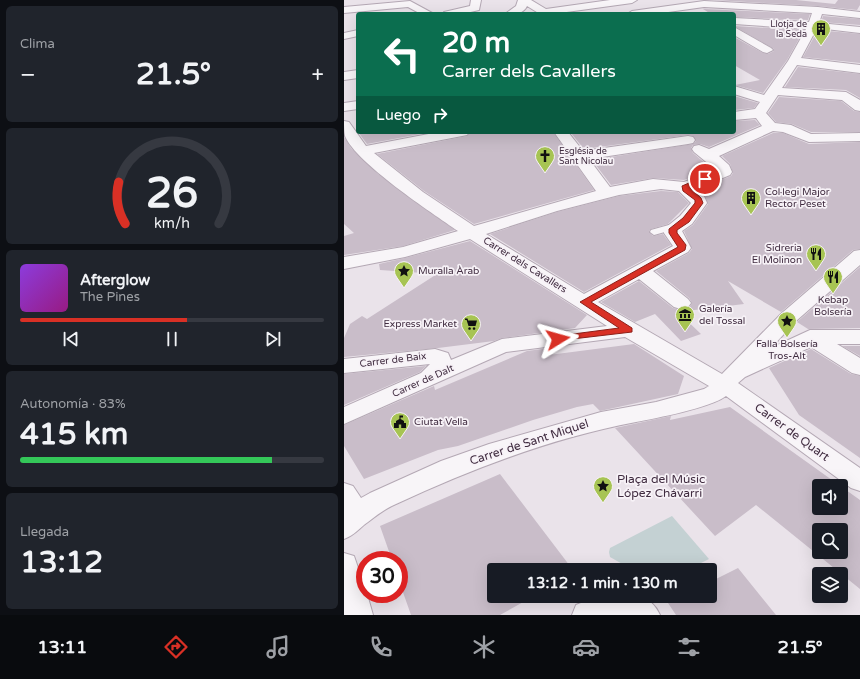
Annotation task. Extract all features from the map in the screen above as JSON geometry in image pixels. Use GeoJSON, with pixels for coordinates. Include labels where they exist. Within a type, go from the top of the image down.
{"type":"FeatureCollection","features":[{"type":"Feature","properties":{"kind":"street"},"geometry":{"type":"LineString","coordinates":[[347,10],[372,0]]}},
{"type":"Feature","properties":{"kind":"street"},"geometry":{"type":"LineString","coordinates":[[457,12],[475,8],[476,0]]}},
{"type":"Feature","properties":{"kind":"street"},"geometry":{"type":"LineString","coordinates":[[550,12],[609,1],[632,0]]}},
{"type":"Feature","properties":{"kind":"street"},"geometry":{"type":"LineString","coordinates":[[512,12],[523,3],[543,12]]}},
{"type":"Feature","properties":{"kind":"street"},"geometry":{"type":"LineString","coordinates":[[347,10],[410,4],[425,12]]}},
{"type":"Feature","properties":{"kind":"street"},"geometry":{"type":"LineString","coordinates":[[736,20],[763,11],[799,4],[818,10],[860,15]]}},
{"type":"Feature","properties":{"kind":"street"},"geometry":{"type":"LineString","coordinates":[[701,7],[711,12]]}},
{"type":"Feature","properties":{"kind":"street"},"geometry":{"type":"LineString","coordinates":[[652,12],[701,7],[763,11],[816,26],[860,30]]}},
{"type":"Feature","properties":{"kind":"street"},"geometry":{"type":"LineString","coordinates":[[571,8],[578,12]]}},
{"type":"Feature","properties":{"kind":"street"},"geometry":{"type":"LineString","coordinates":[[759,113],[816,26],[818,10]]}},
{"type":"Feature","properties":{"kind":"street"},"geometry":{"type":"LineString","coordinates":[[344,36],[356,33]]}},
{"type":"Feature","properties":{"kind":"street"},"geometry":{"type":"LineString","coordinates":[[739,37],[766,50]]}},
{"type":"Feature","properties":{"kind":"street"},"geometry":{"type":"LineString","coordinates":[[794,60],[860,69]]}},
{"type":"Feature","properties":{"kind":"street"},"geometry":{"type":"LineString","coordinates":[[344,76],[356,74]]}},
{"type":"Feature","properties":{"kind":"street"},"geometry":{"type":"LineString","coordinates":[[736,90],[770,96],[846,96],[860,106]]}},
{"type":"Feature","properties":{"kind":"street"},"geometry":{"type":"LineString","coordinates":[[344,107],[356,105]]}},
{"type":"Feature","properties":{"kind":"street"},"geometry":{"type":"LineString","coordinates":[[736,116],[759,113]]}},
{"type":"Feature","properties":{"kind":"street"},"geometry":{"type":"LineString","coordinates":[[759,113],[771,126]]}},
{"type":"Feature","properties":{"kind":"street"},"geometry":{"type":"LineString","coordinates":[[707,156],[771,126],[786,128],[808,138],[860,137]]}},
{"type":"Feature","properties":{"kind":"street","name":"Carrer dels Cavallers"},"geometry":{"type":"LineString","coordinates":[[345,127],[362,151],[417,195],[472,232],[628,330],[728,379]]}},
{"type":"Feature","properties":{"kind":"street"},"geometry":{"type":"LineString","coordinates":[[362,151],[451,134]]}},
{"type":"Feature","properties":{"kind":"street"},"geometry":{"type":"LineString","coordinates":[[563,134],[606,194]]}},
{"type":"Feature","properties":{"kind":"street"},"geometry":{"type":"LineString","coordinates":[[344,263],[378,259],[402,253],[562,204],[653,183],[686,186],[724,172],[724,168],[721,165],[682,136],[579,156]]}},
{"type":"Feature","properties":{"kind":"street"},"geometry":{"type":"LineString","coordinates":[[584,302],[641,271],[668,234],[686,220],[697,207],[698,199],[686,189],[686,186]]}},
{"type":"Feature","properties":{"kind":"street"},"geometry":{"type":"LineString","coordinates":[[728,379],[784,322],[860,255]]}},
{"type":"Feature","properties":{"kind":"street"},"geometry":{"type":"LineString","coordinates":[[641,271],[681,303]]}},
{"type":"Feature","properties":{"kind":"street"},"geometry":{"type":"LineString","coordinates":[[784,322],[860,368]]}},
{"type":"Feature","properties":{"kind":"street","name":"Carrer de Dalt"},"geometry":{"type":"LineString","coordinates":[[344,416],[502,346],[628,330]]}},
{"type":"Feature","properties":{"kind":"street"},"geometry":{"type":"LineString","coordinates":[[728,379],[812,338],[860,337]]}},
{"type":"Feature","properties":{"kind":"street","name":"Carrer de Baix"},"geometry":{"type":"LineString","coordinates":[[344,366],[435,356],[440,358],[441,366],[430,377]]}},
{"type":"Feature","properties":{"kind":"street","name":"Carrer de Quart"},"geometry":{"type":"LineString","coordinates":[[728,379],[750,401],[860,481]]}},
{"type":"Feature","properties":{"kind":"street","name":"Carrer de Sant Miquel"},"geometry":{"type":"LineString","coordinates":[[348,512],[450,468],[498,450],[601,420],[656,410],[708,396],[718,391],[728,379]]}},
{"type":"Feature","properties":{"kind":"street"},"geometry":{"type":"LineString","coordinates":[[344,565],[358,615]]}},
{"type":"Feature","properties":{"kind":"street"},"geometry":{"type":"LineString","coordinates":[[591,613],[615,602],[628,604],[645,615]]}},
{"type":"Feature","properties":{"kind":"shaded area"},"geometry":{"type":"Polygon","coordinates":[[[672,516],[709,559],[701,563],[621,563],[610,557],[610,548],[672,516]]]}},
{"type":"Feature","properties":{"kind":"building"},"geometry":{"type":"Polygon","coordinates":[[[714,0],[796,0],[835,4],[838,0],[860,0],[860,5],[857,10],[818,6],[714,0]]]}},
{"type":"Feature","properties":{"kind":"building"},"geometry":{"type":"Polygon","coordinates":[[[703,9],[810,14],[808,20],[736,17],[736,12],[708,12],[703,9]]]}},
{"type":"Feature","properties":{"kind":"building"},"geometry":{"type":"Polygon","coordinates":[[[823,16],[860,19],[860,25],[821,22],[823,16]]]}},
{"type":"Feature","properties":{"kind":"building"},"geometry":{"type":"Polygon","coordinates":[[[736,26],[804,30],[787,60],[763,93],[736,85],[760,80],[736,66],[736,38],[763,53],[768,54],[774,51],[774,49],[736,26]]]}},
{"type":"Feature","properties":{"kind":"building","name":"Llotja de la Seda"},"geometry":{"type":"Polygon","coordinates":[[[818,30],[860,34],[860,63],[803,57],[818,30]]]}},
{"type":"Feature","properties":{"kind":"building"},"geometry":{"type":"Polygon","coordinates":[[[798,67],[860,74],[860,98],[846,90],[785,87],[798,67]]]}},
{"type":"Feature","properties":{"kind":"building"},"geometry":{"type":"Polygon","coordinates":[[[736,97],[758,103],[754,108],[736,110],[736,97]]]}},
{"type":"Feature","properties":{"kind":"building"},"geometry":{"type":"Polygon","coordinates":[[[779,97],[841,101],[854,111],[860,112],[860,132],[811,132],[792,124],[776,122],[768,113],[779,97]]]}},
{"type":"Feature","properties":{"kind":"building"},"geometry":{"type":"Polygon","coordinates":[[[755,120],[760,125],[709,147],[700,144],[693,145],[691,148],[693,153],[713,170],[684,180],[653,178],[611,185],[592,160],[693,144],[696,141],[693,136],[688,135],[584,149],[572,134],[736,134],[736,121],[755,120]]]}},
{"type":"Feature","properties":{"kind":"building"},"geometry":{"type":"Polygon","coordinates":[[[773,133],[783,133],[809,144],[860,142],[860,249],[853,250],[781,312],[728,281],[744,304],[678,312],[701,334],[681,341],[655,314],[635,322],[601,302],[639,281],[673,308],[681,310],[689,308],[692,303],[689,298],[656,271],[689,253],[692,249],[684,231],[693,225],[708,204],[705,195],[699,189],[731,176],[733,173],[730,164],[722,156],[773,133]]]}},
{"type":"Feature","properties":{"kind":"building"},"geometry":{"type":"Polygon","coordinates":[[[360,134],[420,134],[367,144],[360,134]]]}},
{"type":"Feature","properties":{"kind":"building"},"geometry":{"type":"Polygon","coordinates":[[[468,134],[554,134],[594,190],[474,224],[424,191],[377,154],[467,136],[468,134]]]}},
{"type":"Feature","properties":{"kind":"building"},"geometry":{"type":"Polygon","coordinates":[[[344,137],[351,148],[378,174],[455,230],[403,246],[344,255],[344,236],[354,233],[344,224],[344,137]]]}},
{"type":"Feature","properties":{"kind":"building"},"geometry":{"type":"Polygon","coordinates":[[[661,191],[678,192],[689,203],[668,224],[649,231],[653,236],[663,234],[671,245],[584,292],[490,234],[557,212],[619,196],[661,191]]]}},
{"type":"Feature","properties":{"kind":"building"},"geometry":{"type":"Polygon","coordinates":[[[470,241],[587,315],[575,328],[502,338],[494,341],[344,357],[344,338],[350,324],[362,316],[367,319],[437,274],[380,270],[379,264],[470,241]]]}},
{"type":"Feature","properties":{"kind":"building"},"geometry":{"type":"Polygon","coordinates":[[[860,267],[860,328],[808,329],[797,322],[860,267]]]}},
{"type":"Feature","properties":{"kind":"building"},"geometry":{"type":"Polygon","coordinates":[[[634,344],[684,376],[678,394],[600,411],[593,404],[577,407],[533,420],[458,446],[438,450],[364,479],[344,446],[344,425],[434,386],[435,390],[527,351],[557,347],[549,355],[634,344]]]}},
{"type":"Feature","properties":{"kind":"building"},"geometry":{"type":"Polygon","coordinates":[[[842,346],[860,346],[860,356],[842,346]]]}},
{"type":"Feature","properties":{"kind":"building"},"geometry":{"type":"Polygon","coordinates":[[[811,349],[851,374],[860,376],[860,458],[799,415],[769,368],[811,349]]]}},
{"type":"Feature","properties":{"kind":"building"},"geometry":{"type":"Polygon","coordinates":[[[426,366],[420,372],[344,405],[344,374],[426,366]]]}},
{"type":"Feature","properties":{"kind":"building"},"geometry":{"type":"Polygon","coordinates":[[[730,407],[830,479],[812,479],[812,515],[848,515],[848,491],[860,500],[860,589],[848,579],[848,567],[833,567],[823,559],[848,559],[848,523],[812,523],[812,550],[756,505],[715,536],[615,428],[671,416],[670,420],[730,407]]]}},
{"type":"Feature","properties":{"kind":"building"},"geometry":{"type":"Polygon","coordinates":[[[500,474],[568,563],[487,563],[487,603],[521,603],[500,615],[411,615],[407,603],[408,603],[408,551],[389,551],[380,526],[500,474]]]}},
{"type":"Feature","properties":{"kind":"building"},"geometry":{"type":"Polygon","coordinates":[[[738,568],[776,615],[676,615],[668,603],[717,603],[717,578],[738,568]]]}},
{"type":"Feature","properties":{"kind":"place","name":"Llotja de la Seda"},"geometry":{"type":"Point","coordinates":[821,46]}},
{"type":"Feature","properties":{"kind":"place","name":"Església de Sant Nicolau"},"geometry":{"type":"Point","coordinates":[545,173]}},
{"type":"Feature","properties":{"kind":"place","name":"Col·legi Major Rector Peset"},"geometry":{"type":"Point","coordinates":[751,215]}},
{"type":"Feature","properties":{"kind":"place","name":"Sidreria El Molinon"},"geometry":{"type":"Point","coordinates":[816,271]}},
{"type":"Feature","properties":{"kind":"place","name":"Muralla Àrab"},"geometry":{"type":"Point","coordinates":[404,288]}},
{"type":"Feature","properties":{"kind":"place","name":"Kebap Bolsería"},"geometry":{"type":"Point","coordinates":[833,294]}},
{"type":"Feature","properties":{"kind":"place","name":"Galería del Tossal"},"geometry":{"type":"Point","coordinates":[685,332]}},
{"type":"Feature","properties":{"kind":"place","name":"Falla Bolsería Tros-Alt"},"geometry":{"type":"Point","coordinates":[787,338]}},
{"type":"Feature","properties":{"kind":"place","name":"Express Market"},"geometry":{"type":"Point","coordinates":[471,341]}},
{"type":"Feature","properties":{"kind":"place","name":"Ciutat Vella"},"geometry":{"type":"Point","coordinates":[400,439]}},
{"type":"Feature","properties":{"kind":"place","name":"Plaça del Músic López Chávarri"},"geometry":{"type":"Point","coordinates":[603,503]}},
{"type":"Feature","properties":{"kind":"route"},"geometry":{"type":"LineString","coordinates":[[558,339],[628,330],[584,302],[682,248],[681,242],[673,233],[673,229],[686,220],[699,203],[698,199],[686,189],[686,186],[693,182],[705,179]]}}]}
